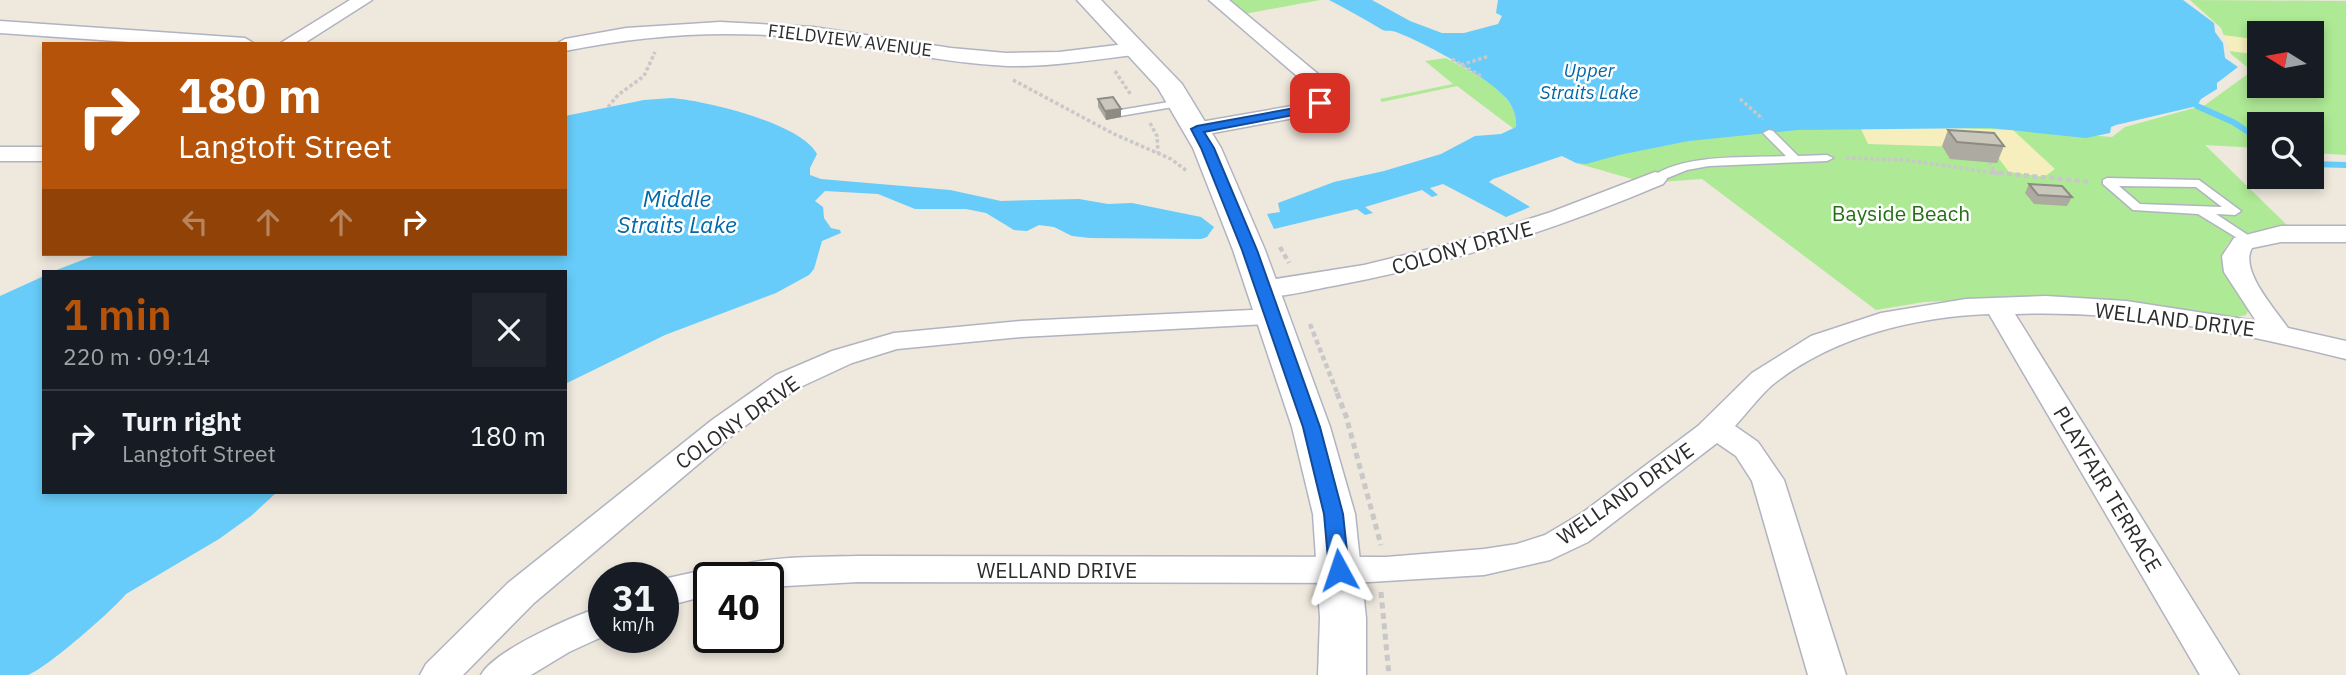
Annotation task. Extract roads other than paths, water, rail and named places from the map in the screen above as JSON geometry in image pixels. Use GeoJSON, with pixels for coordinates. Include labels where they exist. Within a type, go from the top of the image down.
{"type":"FeatureCollection","features":[{"type":"Feature","properties":{"kind":"street"},"geometry":{"type":"LineString","coordinates":[[292,42],[363,0]]}},
{"type":"Feature","properties":{"kind":"street"},"geometry":{"type":"LineString","coordinates":[[1087,0],[1169,84],[1189,116],[1224,186],[1311,427],[1334,514],[1343,618],[1342,675]]}},
{"type":"Feature","properties":{"kind":"street"},"geometry":{"type":"LineString","coordinates":[[1189,116],[1310,109],[1323,99],[1323,93],[1311,78],[1218,0]]}},
{"type":"Feature","properties":{"kind":"street"},"geometry":{"type":"LineString","coordinates":[[0,27],[217,42]]}},
{"type":"Feature","properties":{"kind":"street","name":"FIELDVIEW AVENUE"},"geometry":{"type":"LineString","coordinates":[[567,45],[671,30],[747,28],[813,33],[979,57],[1035,60],[1135,49]]}},
{"type":"Feature","properties":{"kind":"street"},"geometry":{"type":"LineString","coordinates":[[0,153],[42,154]]}},
{"type":"Feature","properties":{"kind":"street","name":"COLONY DRIVE"},"geometry":{"type":"LineString","coordinates":[[439,675],[520,593],[712,435],[786,382],[842,357],[894,341],[1268,303],[1360,275],[1419,262],[1544,224],[1655,179]]}},
{"type":"Feature","properties":{"kind":"street"},"geometry":{"type":"LineString","coordinates":[[2277,332],[2237,272],[2235,257],[2243,243],[2281,234],[2346,234]]}},
{"type":"Feature","properties":{"kind":"street","name":"WELLAND DRIVE"},"geometry":{"type":"LineString","coordinates":[[784,570],[1412,571],[1523,556],[1558,543],[1591,523],[1716,428],[1762,379],[1817,344],[1875,321],[1937,309],[1996,304],[2065,306],[2160,314],[2277,332],[2338,348]]}},
{"type":"Feature","properties":{"kind":"street","name":"PLAYFAIR TERRACE"},"geometry":{"type":"LineString","coordinates":[[1996,304],[2220,675]]}},
{"type":"Feature","properties":{"kind":"street"},"geometry":{"type":"LineString","coordinates":[[2338,348],[2337,363],[2346,372]]}},
{"type":"Feature","properties":{"kind":"street"},"geometry":{"type":"LineString","coordinates":[[1716,428],[1747,449],[1768,480],[1827,675]]}},
{"type":"Feature","properties":{"kind":"street"},"geometry":{"type":"LineString","coordinates":[[500,675],[556,642],[588,627]]}},
{"type":"Feature","properties":{"kind":"lane"},"geometry":{"type":"LineString","coordinates":[[1129,100],[1137,110]]}},
{"type":"Feature","properties":{"kind":"lane"},"geometry":{"type":"LineString","coordinates":[[1120,113],[1137,110],[1189,116]]}},
{"type":"Feature","properties":{"kind":"lane"},"geometry":{"type":"LineString","coordinates":[[1769,129],[1795,159]]}},
{"type":"Feature","properties":{"kind":"lane"},"geometry":{"type":"LineString","coordinates":[[1655,179],[1684,167],[1709,163],[1827,159]]}},
{"type":"Feature","properties":{"kind":"lane"},"geometry":{"type":"LineString","coordinates":[[2201,210],[2235,211],[2199,184],[2107,181],[2137,207],[2201,210],[2251,241]]}},
{"type":"Feature","properties":{"kind":"water","name":"Upper Straits Lake"},"geometry":{"type":"Polygon","coordinates":[[[1329,0],[1372,0],[1410,21],[1442,33],[1464,33],[1498,24],[1502,16],[1496,13],[1498,0],[2183,0],[2214,23],[2215,32],[2223,43],[2225,58],[2238,67],[2217,83],[2217,89],[2201,99],[2197,106],[2116,125],[2111,127],[2110,133],[2086,138],[1990,128],[1798,130],[1689,141],[1586,164],[1576,163],[1562,156],[1493,179],[1489,182],[1530,207],[1506,217],[1443,184],[1430,188],[1438,195],[1432,197],[1422,190],[1365,207],[1373,213],[1365,215],[1357,209],[1274,229],[1267,214],[1280,212],[1278,203],[1334,182],[1441,154],[1475,136],[1501,134],[1516,127],[1513,108],[1485,80],[1438,52],[1396,32],[1383,30],[1329,0]]]}},
{"type":"Feature","properties":{"kind":"water","name":"Middle Straits Lake"},"geometry":{"type":"Polygon","coordinates":[[[672,98],[707,104],[773,123],[808,143],[817,154],[810,168],[810,175],[821,179],[950,190],[1001,201],[1079,199],[1108,204],[1132,203],[1201,217],[1214,227],[1207,237],[1201,239],[1090,238],[1072,236],[1054,227],[1039,225],[1027,231],[1014,230],[986,213],[966,209],[915,209],[878,194],[825,191],[815,201],[823,207],[824,218],[831,228],[840,230],[841,233],[822,241],[814,269],[809,275],[776,293],[665,335],[567,383],[567,270],[57,270],[93,256],[567,256],[567,116],[644,100],[672,98]]]}},
{"type":"Feature","properties":{"kind":"water"},"geometry":{"type":"Polygon","coordinates":[[[42,277],[42,494],[275,494],[251,516],[219,539],[126,594],[50,662],[28,675],[0,675],[0,296],[42,277]]]}},
{"type":"Feature","properties":{"kind":"waterway"},"geometry":{"type":"LineString","coordinates":[[2197,106],[2247,131]]}},
{"type":"Feature","properties":{"kind":"waterway"},"geometry":{"type":"LineString","coordinates":[[2324,164],[2346,165]]}},
{"type":"Feature","properties":{"kind":"park label","name":"Bayside Beach"},"geometry":{"type":"Point","coordinates":[1901,213]}}]}
